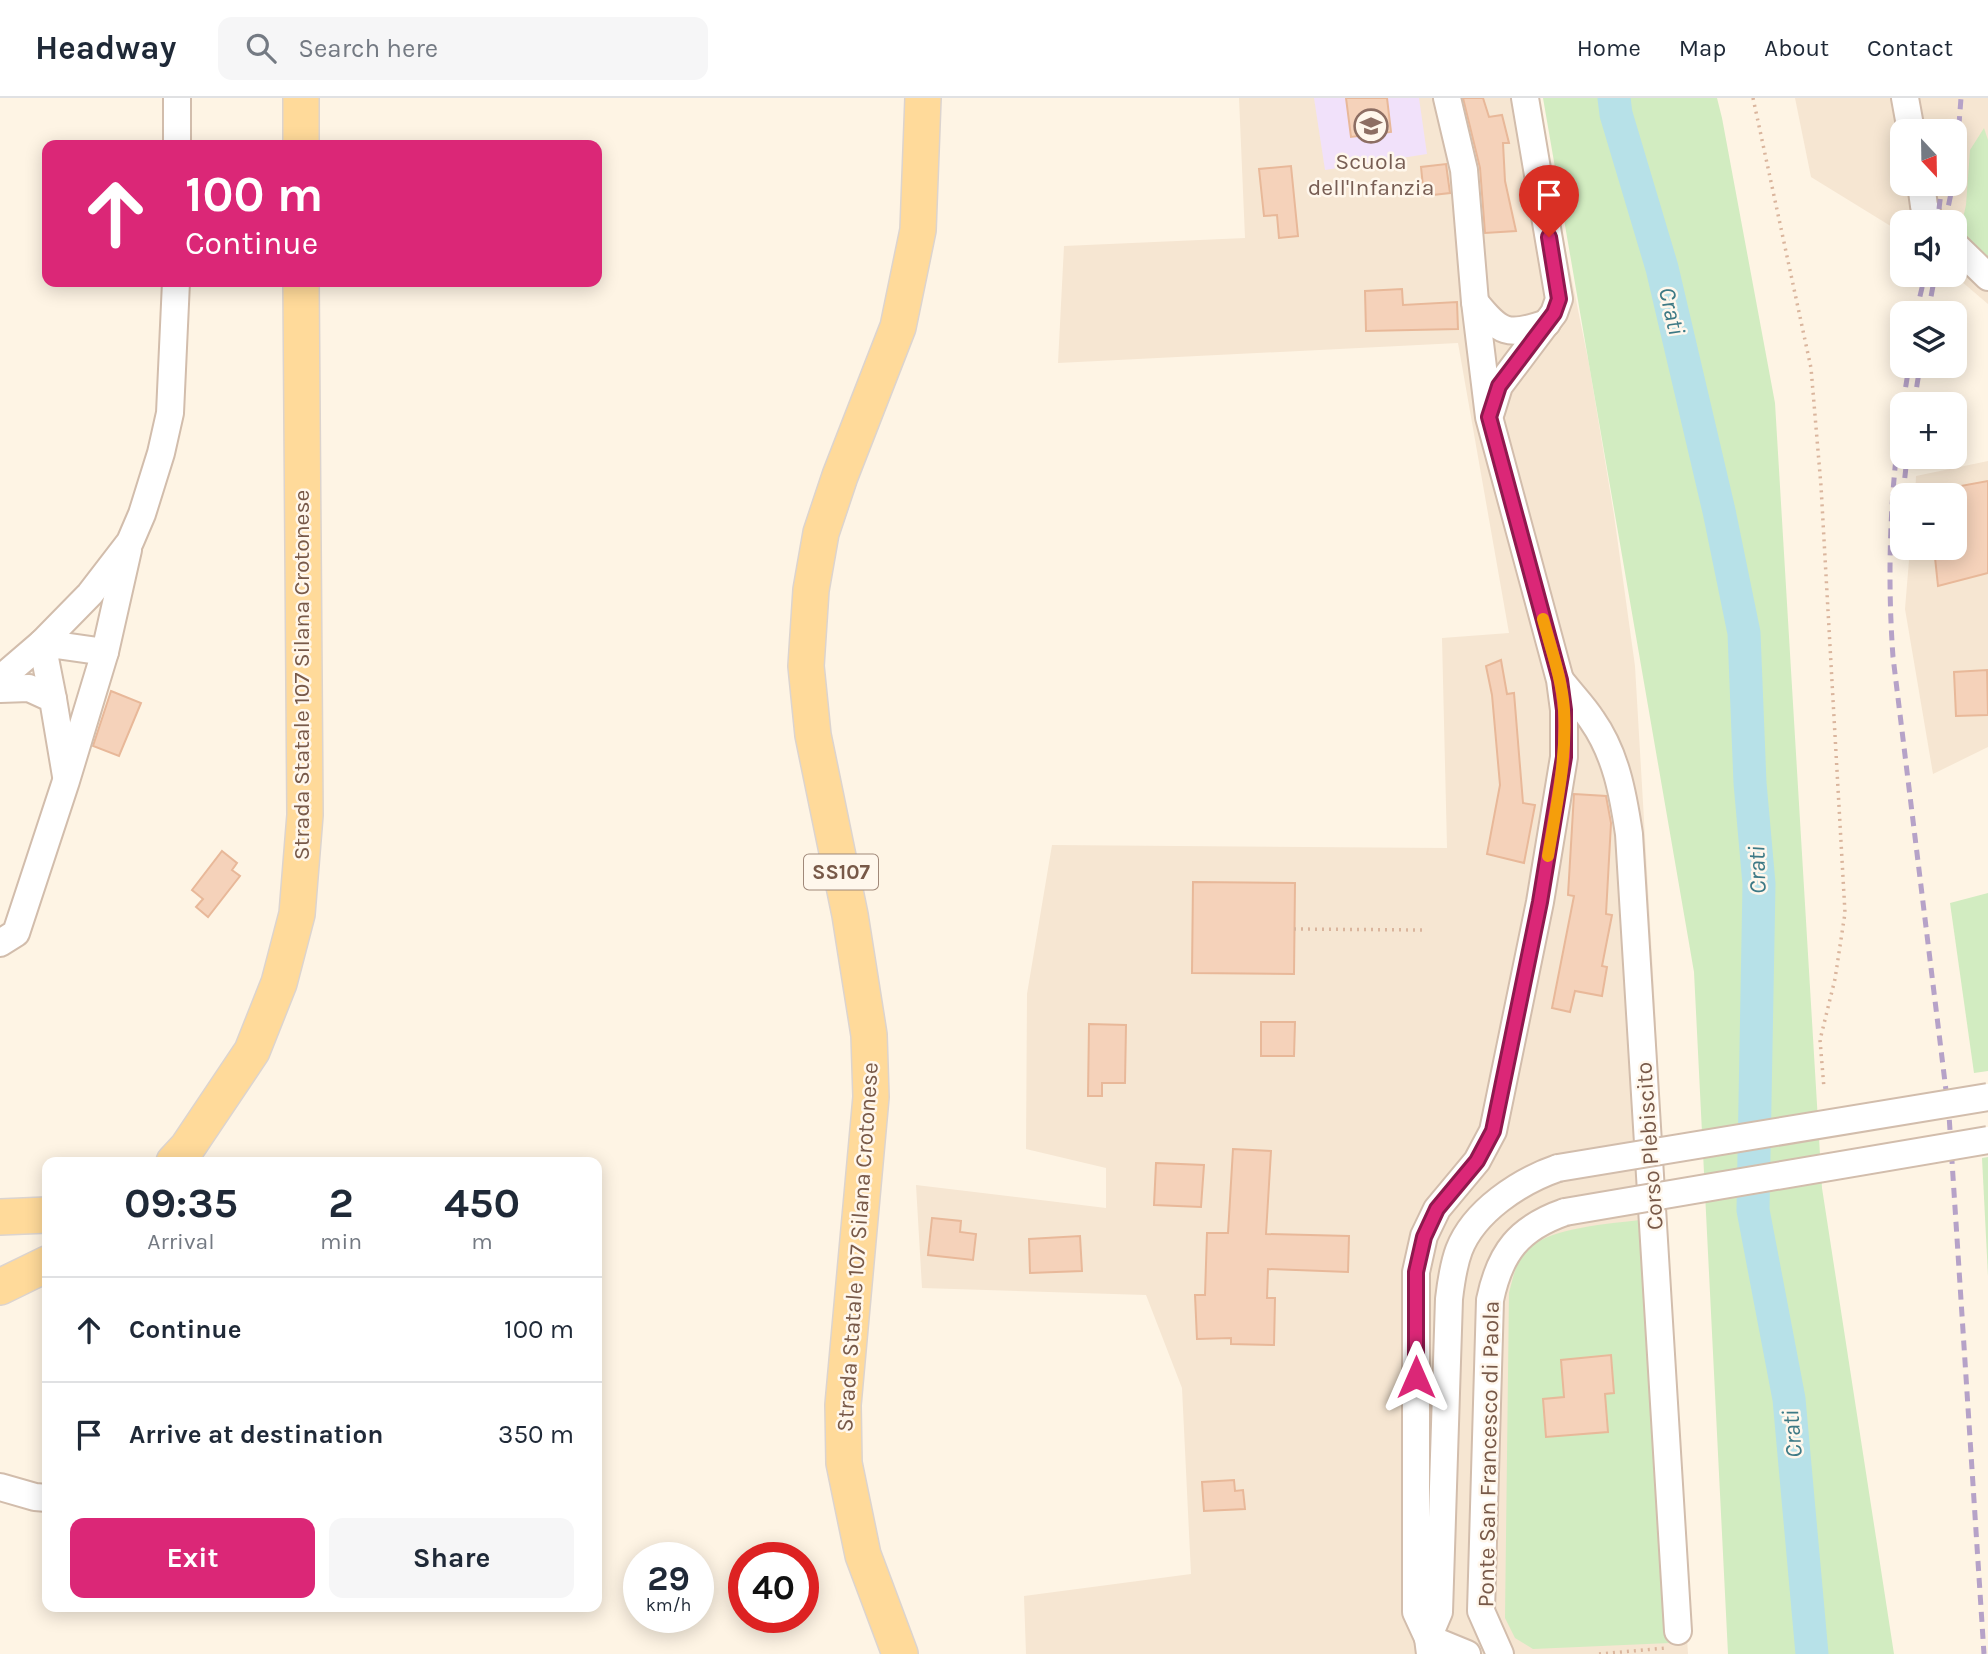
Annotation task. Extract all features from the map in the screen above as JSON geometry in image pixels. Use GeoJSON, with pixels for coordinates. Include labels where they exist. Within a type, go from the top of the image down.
{"type":"FeatureCollection","features":[{"type":"Feature","properties":{"kind":"main road"},"geometry":{"type":"LineString","coordinates":[[301,98],[301,140]]}},
{"type":"Feature","properties":{"kind":"main road","name":"Strada Statale 107 Silana Crotonese"},"geometry":{"type":"LineString","coordinates":[[900,1654],[863,1555],[844,1463],[843,1405],[871,1097],[869,1035],[850,915],[813,736],[806,666],[811,590],[821,533],[901,315],[918,230],[923,98]]}},
{"type":"Feature","properties":{"kind":"main road","name":"Strada Statale 107 Silana Crotonese"},"geometry":{"type":"LineString","coordinates":[[176,1157],[252,1051],[279,983],[297,914],[305,815],[301,287]]}},
{"type":"Feature","properties":{"kind":"main road"},"geometry":{"type":"LineString","coordinates":[[0,1217],[42,1214]]}},
{"type":"Feature","properties":{"kind":"main road"},"geometry":{"type":"LineString","coordinates":[[0,1287],[42,1266]]}},
{"type":"Feature","properties":{"kind":"street"},"geometry":{"type":"LineString","coordinates":[[177,98],[177,140]]}},
{"type":"Feature","properties":{"kind":"street"},"geometry":{"type":"LineString","coordinates":[[1447,98],[1464,170],[1475,302],[1489,417],[1560,680],[1564,710],[1564,757],[1540,902],[1493,1131],[1477,1161],[1437,1209],[1424,1237],[1416,1272],[1416,1612],[1429,1646],[1467,1654]]}},
{"type":"Feature","properties":{"kind":"street"},"geometry":{"type":"LineString","coordinates":[[1489,417],[1499,386],[1554,313],[1559,299],[1525,98]]}},
{"type":"Feature","properties":{"kind":"street"},"geometry":{"type":"LineString","coordinates":[[1905,98],[1909,119]]}},
{"type":"Feature","properties":{"kind":"street"},"geometry":{"type":"LineString","coordinates":[[1967,257],[1988,277]]}},
{"type":"Feature","properties":{"kind":"street"},"geometry":{"type":"LineString","coordinates":[[0,943],[16,933],[105,652],[130,542],[158,465],[170,413],[176,287]]}},
{"type":"Feature","properties":{"kind":"street"},"geometry":{"type":"LineString","coordinates":[[1475,302],[1492,323],[1503,330],[1516,331],[1547,323]]}},
{"type":"Feature","properties":{"kind":"street"},"geometry":{"type":"LineString","coordinates":[[0,679],[42,643],[90,594],[130,542]]}},
{"type":"Feature","properties":{"kind":"street"},"geometry":{"type":"LineString","coordinates":[[42,643],[105,652]]}},
{"type":"Feature","properties":{"kind":"street"},"geometry":{"type":"LineString","coordinates":[[42,643],[66,781]]}},
{"type":"Feature","properties":{"kind":"street","name":"Corso Plebiscito"},"geometry":{"type":"LineString","coordinates":[[1560,680],[1592,720],[1609,750],[1623,791],[1629,834],[1678,1631]]}},
{"type":"Feature","properties":{"kind":"street"},"geometry":{"type":"LineString","coordinates":[[0,689],[29,688],[52,699]]}},
{"type":"Feature","properties":{"kind":"street","name":"Ponte San Francesco di Paola"},"geometry":{"type":"LineString","coordinates":[[1429,1646],[1439,1612],[1449,1299],[1453,1269],[1460,1247],[1493,1205],[1513,1189],[1538,1175],[1558,1168],[1988,1097]]}},
{"type":"Feature","properties":{"kind":"street","name":"Ponte San Francesco di Paola"},"geometry":{"type":"LineString","coordinates":[[1500,1654],[1481,1611],[1490,1300],[1494,1277],[1506,1253],[1521,1236],[1540,1220],[1565,1212],[1988,1140]]}},
{"type":"Feature","properties":{"kind":"street"},"geometry":{"type":"LineString","coordinates":[[0,1487],[42,1498]]}},
{"type":"Feature","properties":{"kind":"path"},"geometry":{"type":"LineString","coordinates":[[1753,98],[1811,368],[1821,486],[1845,913],[1835,979],[1820,1040],[1824,1088]]}},
{"type":"Feature","properties":{"kind":"path"},"geometry":{"type":"LineString","coordinates":[[1294,929],[1422,930]]}},
{"type":"Feature","properties":{"kind":"path"},"geometry":{"type":"LineString","coordinates":[[1599,1654],[1680,1647],[1678,1631]]}},
{"type":"Feature","properties":{"kind":"shaded area"},"geometry":{"type":"Polygon","coordinates":[[[1239,98],[1535,98],[1589,364],[1635,666],[1688,1654],[1026,1654],[1024,1596],[1191,1574],[1182,1388],[1146,1295],[922,1288],[916,1185],[1106,1208],[1106,1168],[1026,1149],[1027,994],[1052,845],[1447,848],[1442,638],[1509,633],[1458,343],[1058,363],[1064,246],[1245,238],[1239,98]]]}},
{"type":"Feature","properties":{"kind":"shaded area","name":"Scuola dell'Infanzia"},"geometry":{"type":"Polygon","coordinates":[[[1314,98],[1419,98],[1427,154],[1325,170],[1314,98]]]}},
{"type":"Feature","properties":{"kind":"shaded area"},"geometry":{"type":"Polygon","coordinates":[[[1795,98],[1988,98],[1988,304],[1967,286],[1967,210],[1890,210],[1890,226],[1811,177],[1795,98]]]}},
{"type":"Feature","properties":{"kind":"shaded area"},"geometry":{"type":"Polygon","coordinates":[[[1988,461],[1988,747],[1933,774],[1905,609],[1909,560],[1967,560],[1967,483],[1916,483],[1916,476],[1950,469],[1967,469],[1967,465],[1988,461]]]}},
{"type":"Feature","properties":{"kind":"green space"},"geometry":{"type":"Polygon","coordinates":[[[1543,98],[1717,98],[1722,118],[1775,403],[1822,1188],[1894,1654],[1728,1654],[1694,972],[1543,98]]]}},
{"type":"Feature","properties":{"kind":"green space"},"geometry":{"type":"Polygon","coordinates":[[[1984,128],[1988,140],[1988,265],[1967,243],[1967,210],[1965,210],[1970,150],[1984,128]]]}},
{"type":"Feature","properties":{"kind":"green space"},"geometry":{"type":"Polygon","coordinates":[[[1988,893],[1988,1071],[1974,1073],[1950,903],[1988,893]]]}},
{"type":"Feature","properties":{"kind":"green space"},"geometry":{"type":"Polygon","coordinates":[[[1988,1157],[1988,1276],[1982,1158],[1988,1157]]]}},
{"type":"Feature","properties":{"kind":"green space"},"geometry":{"type":"Polygon","coordinates":[[[1640,1220],[1670,1643],[1533,1649],[1515,1638],[1505,1618],[1509,1293],[1521,1258],[1539,1241],[1566,1231],[1640,1220]]]}},
{"type":"Feature","properties":{"kind":"building"},"geometry":{"type":"Polygon","coordinates":[[[1346,98],[1387,98],[1391,132],[1351,137],[1346,98]]]}},
{"type":"Feature","properties":{"kind":"building"},"geometry":{"type":"Polygon","coordinates":[[[1463,98],[1483,98],[1489,117],[1502,115],[1509,143],[1503,143],[1505,181],[1516,231],[1485,233],[1480,168],[1463,98]]]}},
{"type":"Feature","properties":{"kind":"building"},"geometry":{"type":"Polygon","coordinates":[[[1446,164],[1450,193],[1424,196],[1421,167],[1446,164]]]}},
{"type":"Feature","properties":{"kind":"building"},"geometry":{"type":"Polygon","coordinates":[[[1291,166],[1298,236],[1279,238],[1277,215],[1264,216],[1259,169],[1291,166]]]}},
{"type":"Feature","properties":{"kind":"building"},"geometry":{"type":"Polygon","coordinates":[[[1402,289],[1403,305],[1457,302],[1458,329],[1366,331],[1365,291],[1402,289]]]}},
{"type":"Feature","properties":{"kind":"building"},"geometry":{"type":"Polygon","coordinates":[[[1988,481],[1988,573],[1938,586],[1935,560],[1967,560],[1967,485],[1988,481]]]}},
{"type":"Feature","properties":{"kind":"building"},"geometry":{"type":"Polygon","coordinates":[[[1501,660],[1507,694],[1514,693],[1523,803],[1535,805],[1524,863],[1487,854],[1500,785],[1492,695],[1486,666],[1501,660]]]}},
{"type":"Feature","properties":{"kind":"building"},"geometry":{"type":"Polygon","coordinates":[[[1987,670],[1988,715],[1956,716],[1954,672],[1987,670]]]}},
{"type":"Feature","properties":{"kind":"building"},"geometry":{"type":"Polygon","coordinates":[[[111,691],[141,703],[119,756],[93,746],[111,691]]]}},
{"type":"Feature","properties":{"kind":"building"},"geometry":{"type":"Polygon","coordinates":[[[1574,794],[1606,796],[1611,823],[1606,914],[1612,915],[1602,966],[1607,967],[1602,996],[1575,991],[1570,1012],[1552,1008],[1574,896],[1568,895],[1574,794]]]}},
{"type":"Feature","properties":{"kind":"building"},"geometry":{"type":"Polygon","coordinates":[[[222,851],[237,863],[232,870],[240,876],[208,917],[196,907],[203,899],[192,890],[222,851]]]}},
{"type":"Feature","properties":{"kind":"building"},"geometry":{"type":"Polygon","coordinates":[[[1193,882],[1295,883],[1294,974],[1192,973],[1193,882]]]}},
{"type":"Feature","properties":{"kind":"building"},"geometry":{"type":"Polygon","coordinates":[[[1261,1022],[1295,1022],[1294,1056],[1261,1056],[1261,1022]]]}},
{"type":"Feature","properties":{"kind":"building"},"geometry":{"type":"Polygon","coordinates":[[[1089,1024],[1126,1025],[1125,1083],[1102,1083],[1102,1096],[1088,1096],[1089,1024]]]}},
{"type":"Feature","properties":{"kind":"building"},"geometry":{"type":"Polygon","coordinates":[[[1233,1149],[1271,1151],[1266,1234],[1349,1236],[1348,1272],[1268,1269],[1267,1298],[1275,1298],[1274,1345],[1231,1344],[1231,1338],[1197,1339],[1195,1295],[1205,1295],[1207,1233],[1228,1233],[1233,1149]]]}},
{"type":"Feature","properties":{"kind":"building"},"geometry":{"type":"Polygon","coordinates":[[[1156,1163],[1204,1165],[1201,1207],[1154,1205],[1156,1163]]]}},
{"type":"Feature","properties":{"kind":"building"},"geometry":{"type":"Polygon","coordinates":[[[932,1218],[961,1221],[960,1232],[976,1234],[973,1260],[928,1255],[932,1218]]]}},
{"type":"Feature","properties":{"kind":"building"},"geometry":{"type":"Polygon","coordinates":[[[1080,1236],[1082,1271],[1030,1273],[1029,1239],[1080,1236]]]}},
{"type":"Feature","properties":{"kind":"building"},"geometry":{"type":"Polygon","coordinates":[[[1611,1355],[1614,1393],[1605,1394],[1608,1432],[1546,1437],[1543,1399],[1564,1397],[1561,1360],[1611,1355]]]}},
{"type":"Feature","properties":{"kind":"building"},"geometry":{"type":"Polygon","coordinates":[[[1234,1480],[1235,1491],[1243,1490],[1245,1509],[1204,1511],[1202,1482],[1234,1480]]]}},
{"type":"Feature","properties":{"kind":"waterway","name":"Crati"},"geometry":{"type":"LineString","coordinates":[[1614,98],[1616,114],[1662,268],[1719,511],[1744,633],[1750,783],[1759,884],[1753,1210],[1789,1399],[1812,1654]]}},
{"type":"Feature","properties":{"kind":"railway"},"geometry":{"type":"LineString","coordinates":[[1959,119],[1961,98]]}},
{"type":"Feature","properties":{"kind":"railway"},"geometry":{"type":"LineString","coordinates":[[1939,209],[1941,196]]}},
{"type":"Feature","properties":{"kind":"railway"},"geometry":{"type":"LineString","coordinates":[[1948,210],[1950,196]]}},
{"type":"Feature","properties":{"kind":"railway"},"geometry":{"type":"LineString","coordinates":[[1919,301],[1922,287]]}},
{"type":"Feature","properties":{"kind":"railway"},"geometry":{"type":"LineString","coordinates":[[1930,301],[1933,287]]}},
{"type":"Feature","properties":{"kind":"railway"},"geometry":{"type":"LineString","coordinates":[[1905,392],[1907,378]]}},
{"type":"Feature","properties":{"kind":"railway"},"geometry":{"type":"LineString","coordinates":[[1916,392],[1918,378]]}},
{"type":"Feature","properties":{"kind":"railway"},"geometry":{"type":"LineString","coordinates":[[1895,469],[1890,595],[1893,657],[1949,1115],[1984,1654]]}},
{"type":"Feature","properties":{"kind":"railway"},"geometry":{"type":"LineString","coordinates":[[1904,483],[1906,469]]}},
{"type":"Feature","properties":{"kind":"slow traffic"},"geometry":{"type":"LineString","coordinates":[[1543,619],[1560,680],[1564,710],[1564,757],[1548,856]]}},
{"type":"Feature","properties":{"kind":"place","name":"Scuola dell'Infanzia"},"geometry":{"type":"Point","coordinates":[1371,126]}},
{"type":"Feature","properties":{"kind":"route"},"geometry":{"type":"LineString","coordinates":[[1416,1377],[1416,1272],[1424,1237],[1437,1209],[1477,1161],[1493,1131],[1540,902],[1564,757],[1564,710],[1560,680],[1489,417],[1499,386],[1554,313],[1559,299],[1549,237]]}}]}
